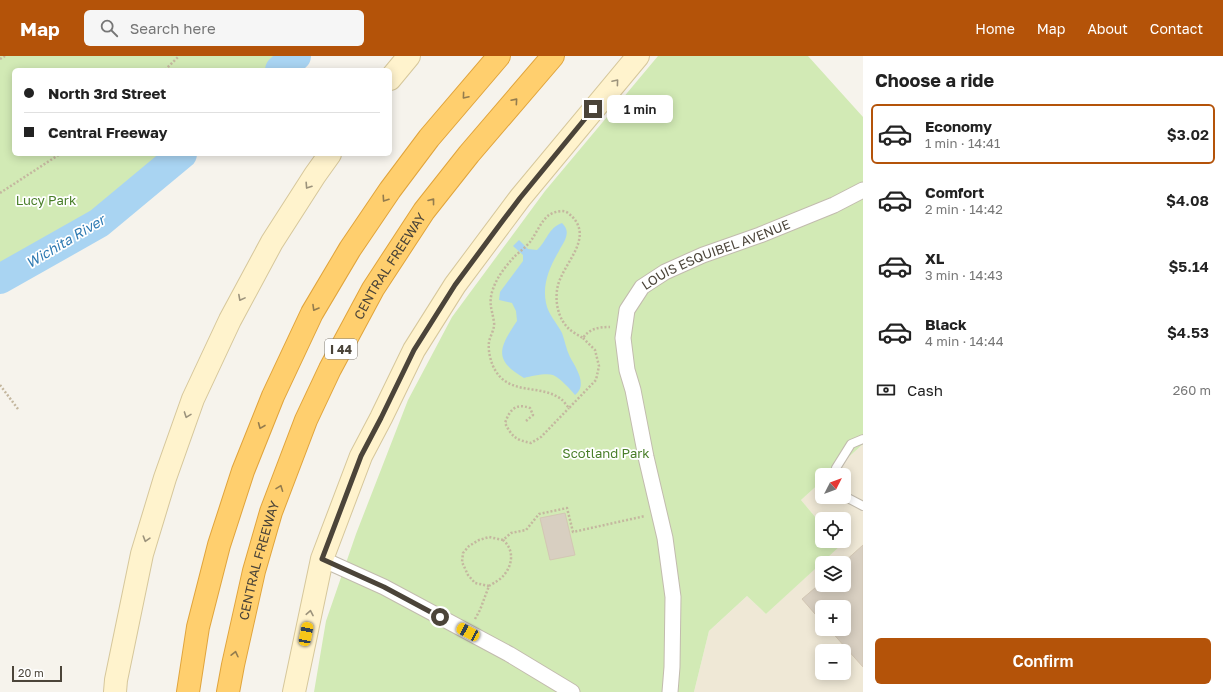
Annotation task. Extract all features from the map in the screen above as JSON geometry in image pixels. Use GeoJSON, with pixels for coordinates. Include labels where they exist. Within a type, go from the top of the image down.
{"type":"FeatureCollection","features":[{"type":"Feature","properties":{"kind":"highway"},"geometry":{"type":"LineString","coordinates":[[188,692],[198,627],[219,545],[243,471],[273,396],[312,313],[350,249],[395,184],[429,138],[499,56]]}},
{"type":"Feature","properties":{"kind":"highway","name":"CENTRAL FREEWAY"},"geometry":{"type":"LineString","coordinates":[[228,692],[232,666],[254,571],[271,512],[306,420],[330,369],[372,288],[424,211],[469,154],[553,56]]}},
{"type":"Feature","properties":{"kind":"main road"},"geometry":{"type":"LineString","coordinates":[[392,77],[409,56]]}},
{"type":"Feature","properties":{"kind":"main road"},"geometry":{"type":"LineString","coordinates":[[294,692],[322,559],[361,456],[414,350],[455,285],[520,198],[638,56]]}},
{"type":"Feature","properties":{"kind":"main road"},"geometry":{"type":"LineString","coordinates":[[115,692],[116,680],[142,554],[165,478],[193,399],[230,320],[272,242],[315,174],[328,156]]}},
{"type":"Feature","properties":{"kind":"street","name":"LOUIS ESQUIBEL AVENUE"},"geometry":{"type":"LineString","coordinates":[[670,692],[673,597],[665,538],[633,390],[627,370],[623,338],[627,310],[632,300],[642,287],[665,272],[703,255],[760,235],[834,205],[863,190]]}},
{"type":"Feature","properties":{"kind":"street"},"geometry":{"type":"LineString","coordinates":[[322,559],[384,587],[509,654],[572,692]]}},
{"type":"Feature","properties":{"kind":"lane"},"geometry":{"type":"LineString","coordinates":[[836,468],[850,444],[863,440]]}},
{"type":"Feature","properties":{"kind":"lane"},"geometry":{"type":"LineString","coordinates":[[851,500],[863,506]]}},
{"type":"Feature","properties":{"kind":"path"},"geometry":{"type":"LineString","coordinates":[[0,59],[5,56]]}},
{"type":"Feature","properties":{"kind":"path"},"geometry":{"type":"LineString","coordinates":[[167,68],[179,56]]}},
{"type":"Feature","properties":{"kind":"path"},"geometry":{"type":"LineString","coordinates":[[0,193],[57,156]]}},
{"type":"Feature","properties":{"kind":"path"},"geometry":{"type":"LineString","coordinates":[[526,421],[533,415],[530,408],[522,405],[516,407],[508,415],[505,423],[510,433],[518,440],[531,442],[541,437],[596,380],[599,366],[595,350],[583,338],[568,328],[560,316],[556,301],[560,277],[574,255],[580,240],[580,228],[574,218],[567,212],[558,211],[549,215],[542,222],[538,232],[501,273],[493,289],[490,303],[494,323],[489,343],[490,357],[494,367],[503,380],[520,388],[549,393],[562,399],[568,408]]}},
{"type":"Feature","properties":{"kind":"path"},"geometry":{"type":"LineString","coordinates":[[583,338],[587,333],[598,328],[610,327],[624,331]]}},
{"type":"Feature","properties":{"kind":"path"},"geometry":{"type":"LineString","coordinates":[[0,385],[18,409]]}},
{"type":"Feature","properties":{"kind":"path"},"geometry":{"type":"LineString","coordinates":[[503,540],[511,533],[526,530],[539,514],[567,508],[573,532],[659,513]]}},
{"type":"Feature","properties":{"kind":"path"},"geometry":{"type":"LineString","coordinates":[[468,632],[480,610],[488,586],[500,579],[512,558],[507,544],[503,540],[489,537],[479,540],[469,546],[463,553],[462,562],[468,575],[475,583],[488,586]]}},
{"type":"Feature","properties":{"kind":"shaded area"},"geometry":{"type":"Polygon","coordinates":[[[863,444],[863,692],[694,692],[709,631],[747,596],[766,614],[815,568],[815,592],[851,592],[851,556],[828,556],[837,548],[851,548],[851,512],[815,512],[815,517],[801,500],[815,487],[815,504],[851,504],[851,468],[837,468],[863,444]]]}},
{"type":"Feature","properties":{"kind":"green space","name":"Lucy Park"},"geometry":{"type":"Polygon","coordinates":[[[0,56],[296,56],[282,68],[12,68],[12,156],[180,156],[99,223],[0,279],[0,56]]]}},
{"type":"Feature","properties":{"kind":"green space","name":"Scotland Park"},"geometry":{"type":"Polygon","coordinates":[[[658,56],[808,56],[863,117],[863,444],[837,468],[815,468],[815,487],[801,500],[815,517],[815,548],[838,548],[829,556],[815,556],[815,569],[766,614],[747,596],[709,631],[694,692],[314,692],[326,621],[356,534],[408,400],[452,317],[545,191],[658,56]]]}},
{"type":"Feature","properties":{"kind":"water"},"geometry":{"type":"Polygon","coordinates":[[[562,223],[565,226],[567,235],[550,269],[546,282],[545,296],[549,311],[562,333],[569,354],[580,376],[581,386],[575,395],[562,381],[556,376],[550,374],[524,378],[507,365],[503,359],[502,353],[506,339],[517,321],[516,311],[512,303],[499,300],[500,292],[523,261],[523,255],[513,246],[519,240],[528,249],[537,250],[551,231],[557,225],[562,223]]]}},
{"type":"Feature","properties":{"kind":"building"},"geometry":{"type":"Polygon","coordinates":[[[565,513],[575,555],[550,560],[540,518],[565,513]]]}},
{"type":"Feature","properties":{"kind":"building"},"geometry":{"type":"Polygon","coordinates":[[[863,545],[863,667],[851,654],[851,644],[842,644],[835,636],[851,636],[851,600],[815,600],[815,614],[802,599],[815,588],[815,592],[851,592],[851,556],[863,545]]]}},
{"type":"Feature","properties":{"kind":"waterway","name":"Wichita River"},"geometry":{"type":"LineString","coordinates":[[282,68],[296,56]]}},
{"type":"Feature","properties":{"kind":"waterway","name":"Wichita River"},"geometry":{"type":"LineString","coordinates":[[0,279],[99,223],[180,156]]}},
{"type":"Feature","properties":{"kind":"route"},"geometry":{"type":"LineString","coordinates":[[440,617],[384,587],[322,559],[361,456],[414,350],[455,285],[501,223],[593,109]]}}]}
